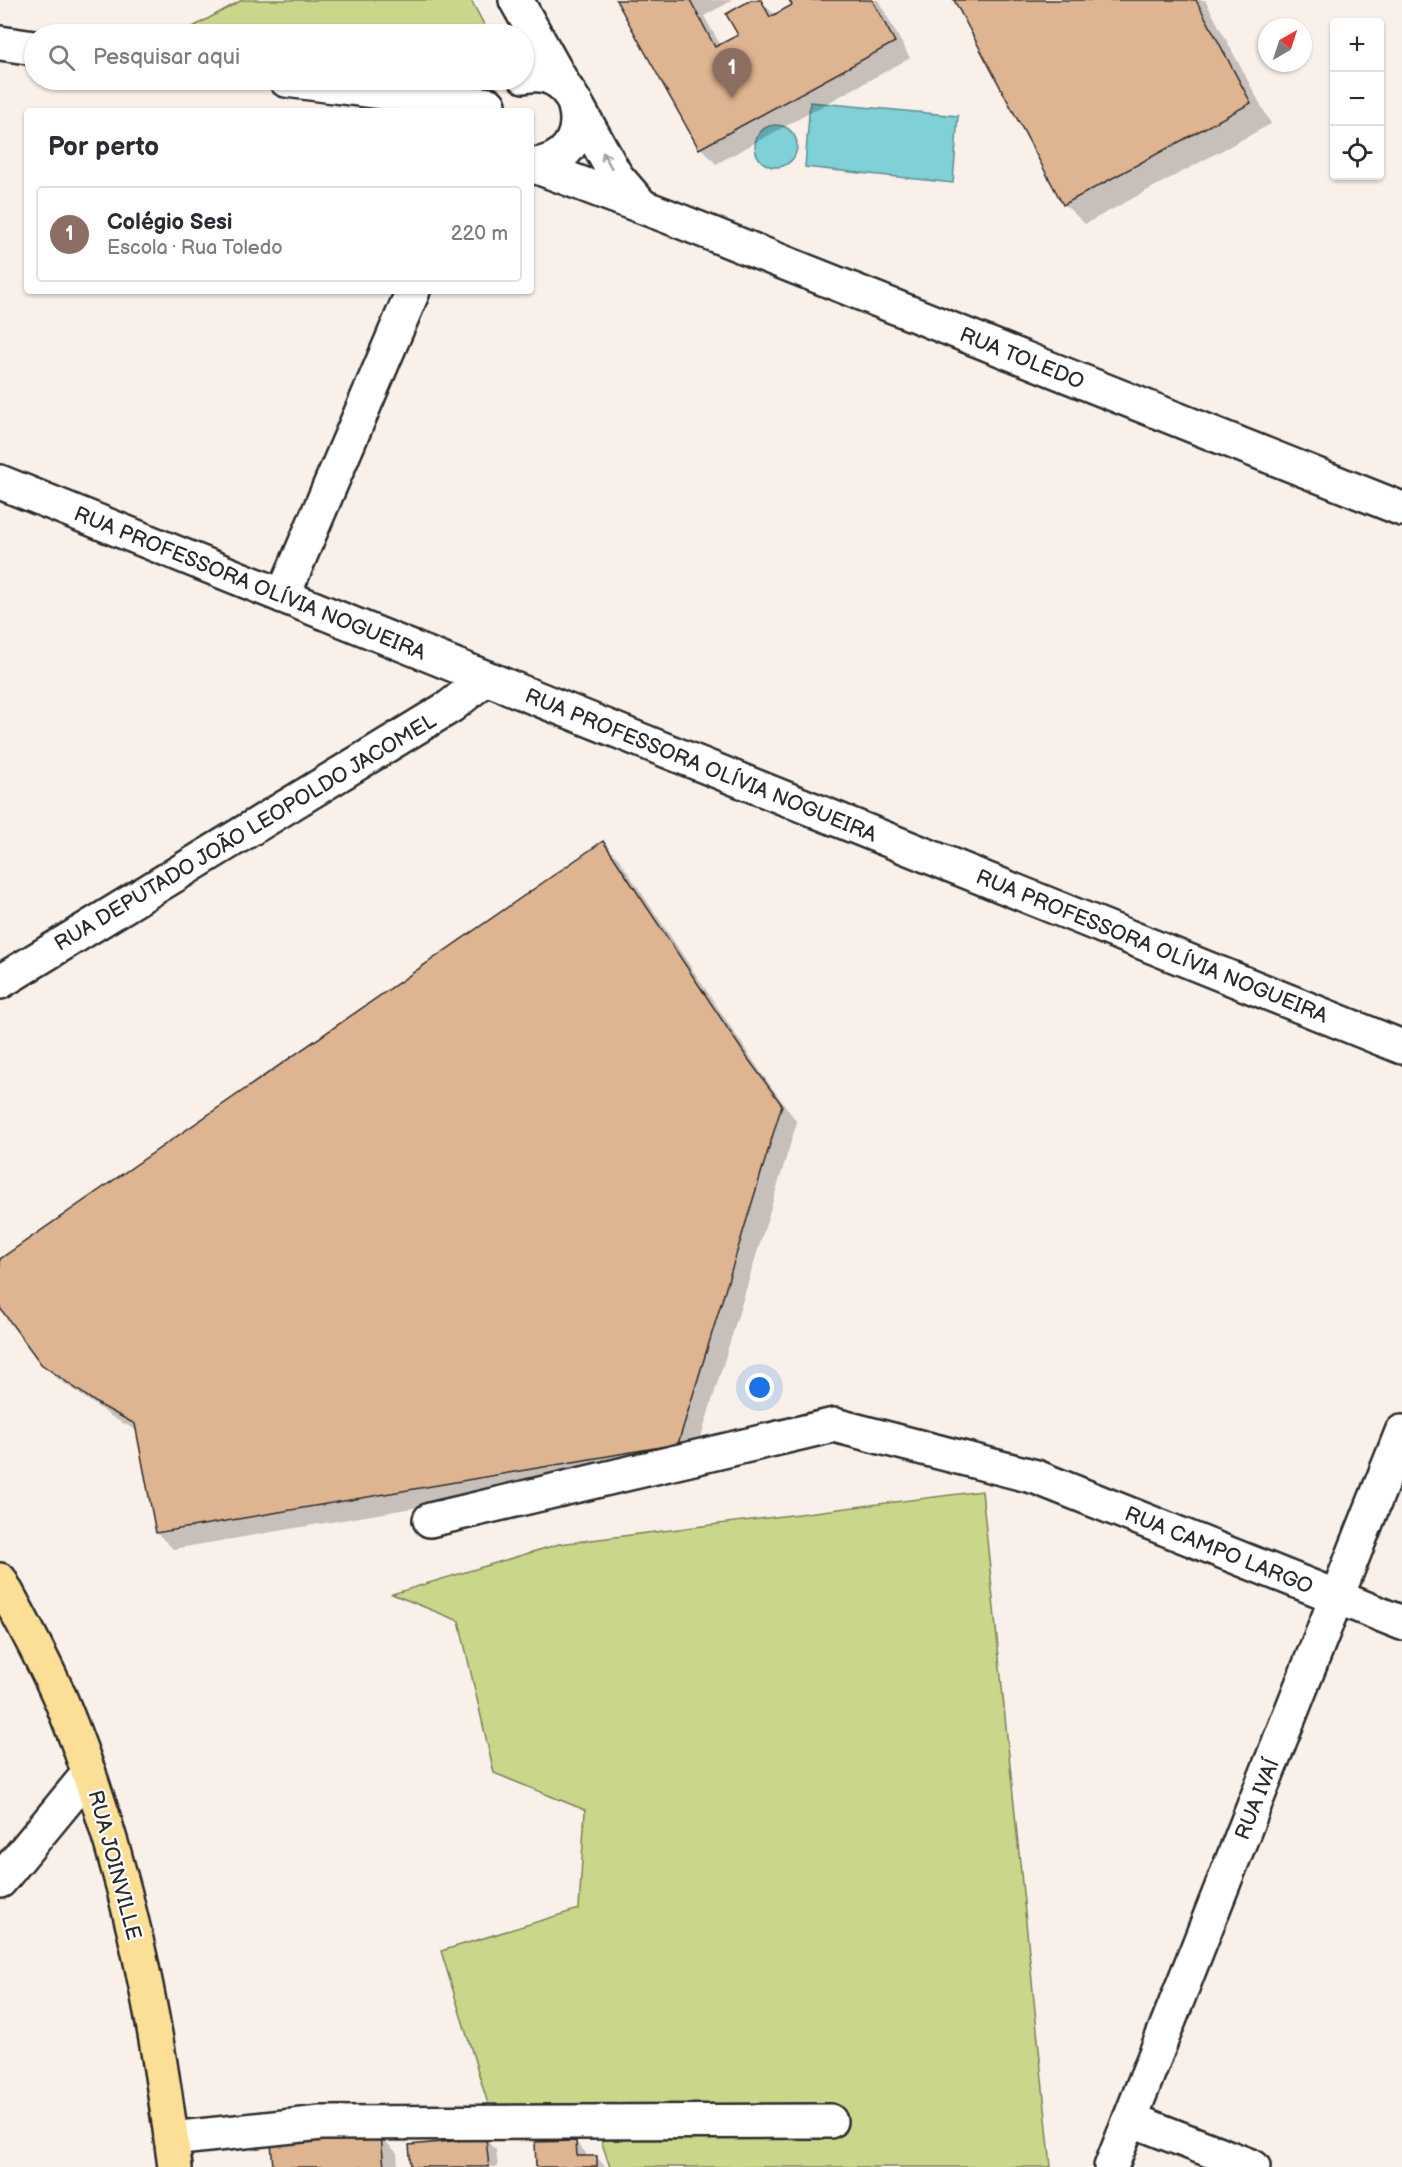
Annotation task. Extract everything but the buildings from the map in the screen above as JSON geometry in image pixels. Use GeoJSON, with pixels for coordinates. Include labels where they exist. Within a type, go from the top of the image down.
{"type":"FeatureCollection","features":[{"type":"Feature","properties":{"kind":"main road","name":"RUA JOINVILLE"},"geometry":{"type":"LineString","coordinates":[[0,1580],[62,1703],[89,1773],[116,1854],[135,1932],[173,2153]]}},
{"type":"Feature","properties":{"kind":"street","name":"RUA TOLEDO"},"geometry":{"type":"LineString","coordinates":[[534,38],[571,96],[616,176],[642,206]]}},
{"type":"Feature","properties":{"kind":"street"},"geometry":{"type":"LineString","coordinates":[[0,44],[24,47]]}},
{"type":"Feature","properties":{"kind":"street"},"geometry":{"type":"LineString","coordinates":[[534,79],[544,76],[557,82],[571,96],[578,124],[571,145],[561,156],[547,163],[534,165]]}},
{"type":"Feature","properties":{"kind":"street"},"geometry":{"type":"LineString","coordinates":[[445,90],[493,93]]}},
{"type":"Feature","properties":{"kind":"street","name":"RUA TOLEDO"},"geometry":{"type":"LineString","coordinates":[[534,166],[642,206],[1402,509]]}},
{"type":"Feature","properties":{"kind":"street"},"geometry":{"type":"LineString","coordinates":[[283,596],[412,294]]}},
{"type":"Feature","properties":{"kind":"street","name":"RUA PROFESSORA OLÍVIA NOGUEIRA"},"geometry":{"type":"LineString","coordinates":[[0,482],[1402,1047]]}},
{"type":"Feature","properties":{"kind":"street","name":"RUA DEPUTADO JOÃO LEOPOLDO JACOMEL"},"geometry":{"type":"LineString","coordinates":[[0,982],[452,706],[486,678]]}},
{"type":"Feature","properties":{"kind":"street","name":"RUA CAMPO LARGO"},"geometry":{"type":"LineString","coordinates":[[430,1520],[834,1425],[1036,1477],[1402,1623]]}},
{"type":"Feature","properties":{"kind":"street","name":"RUA IVAÍ"},"geometry":{"type":"LineString","coordinates":[[1111,2167],[1402,1432]]}},
{"type":"Feature","properties":{"kind":"street"},"geometry":{"type":"LineString","coordinates":[[0,1881],[89,1773]]}},
{"type":"Feature","properties":{"kind":"street"},"geometry":{"type":"LineString","coordinates":[[1130,2119],[1253,2167]]}},
{"type":"Feature","properties":{"kind":"street"},"geometry":{"type":"LineString","coordinates":[[173,2153],[321,2123],[830,2121]]}},
{"type":"Feature","properties":{"kind":"green space"},"geometry":{"type":"Polygon","coordinates":[[[242,0],[471,0],[484,24],[198,24],[242,0]]]}},
{"type":"Feature","properties":{"kind":"green space"},"geometry":{"type":"Polygon","coordinates":[[[982,1491],[1051,2167],[610,2167],[593,2116],[492,2117],[441,1951],[579,1909],[585,1810],[494,1773],[459,1621],[392,1594],[559,1544],[982,1491]]]}},
{"type":"Feature","properties":{"kind":"water"},"geometry":{"type":"Polygon","coordinates":[[[810,102],[958,116],[953,183],[805,167],[810,102]]]}},
{"type":"Feature","properties":{"kind":"water"},"geometry":{"type":"Polygon","coordinates":[[[776,125],[784,126],[791,131],[796,138],[796,154],[791,161],[784,166],[776,167],[768,166],[761,161],[756,154],[755,146],[756,138],[761,131],[768,126],[776,125]]]}},
{"type":"Feature","properties":{"kind":"place","name":"Colégio Sesi"},"geometry":{"type":"Point","coordinates":[732,98]}}]}
